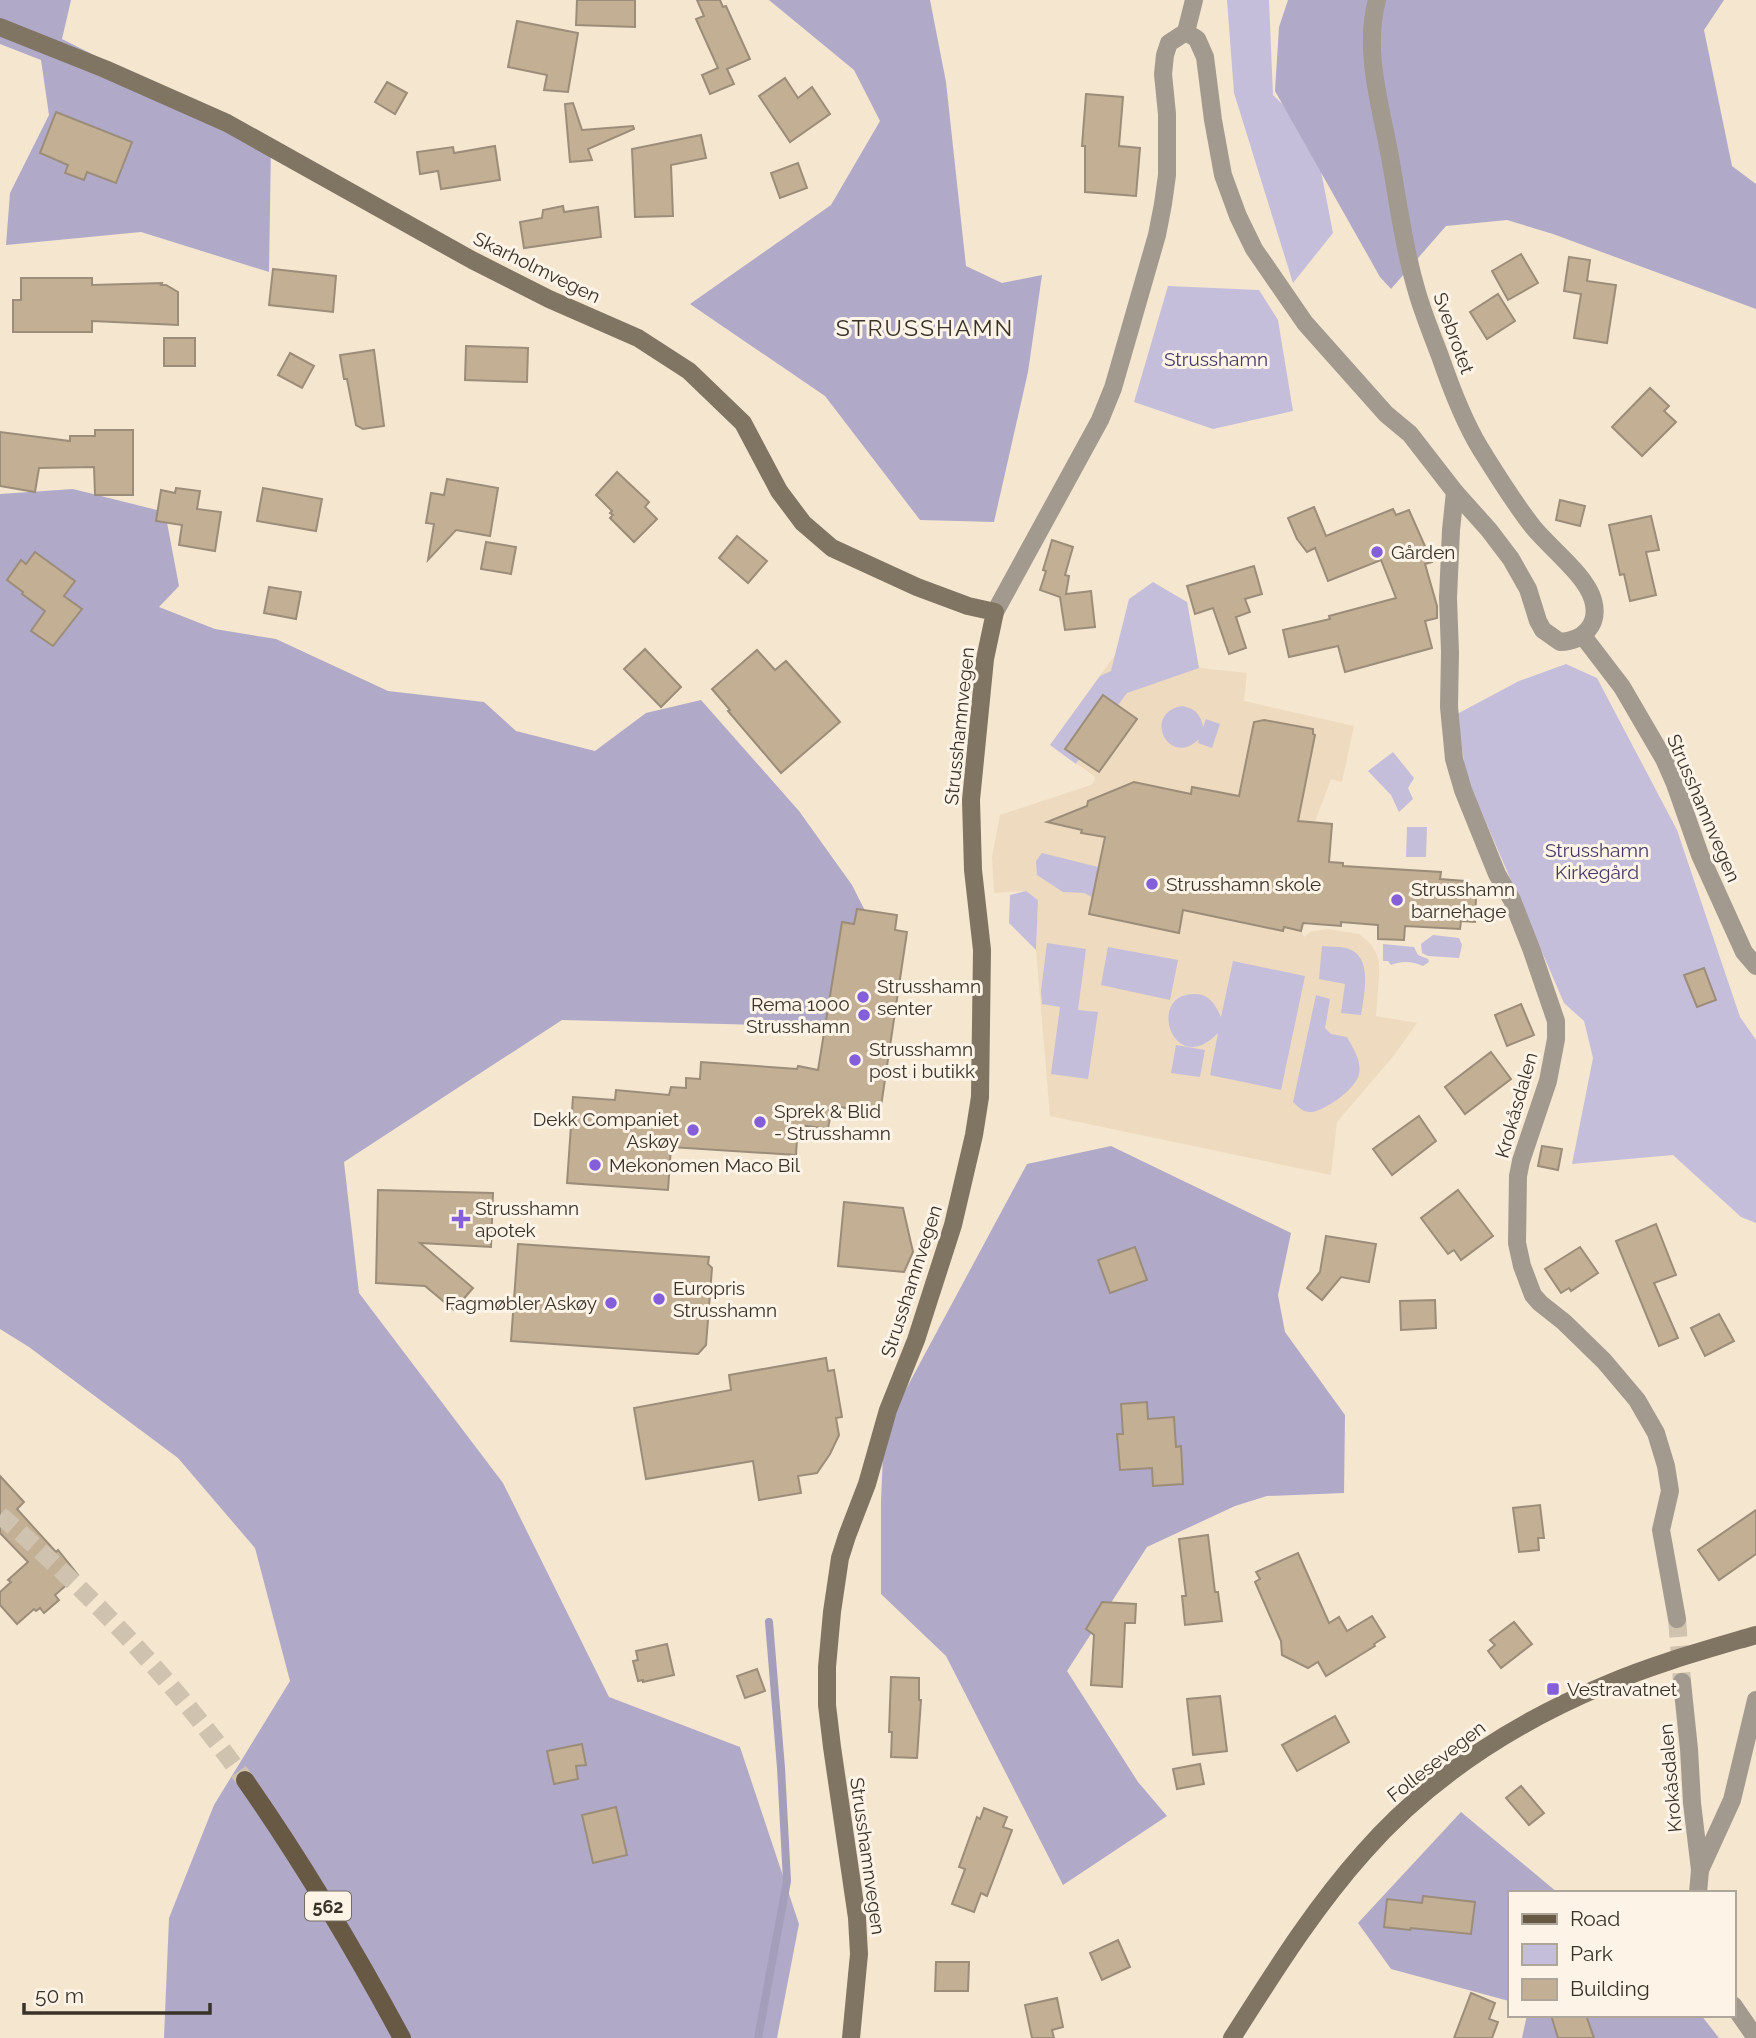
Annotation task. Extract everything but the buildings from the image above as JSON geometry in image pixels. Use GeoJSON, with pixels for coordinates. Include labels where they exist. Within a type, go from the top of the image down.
{"type":"FeatureCollection","features":[{"type":"Feature","properties":{"kind":"main road","name":"562"},"geometry":{"type":"LineString","coordinates":[[245,1780],[306,1869],[402,2038]]}},
{"type":"Feature","properties":{"kind":"street"},"geometry":{"type":"LineString","coordinates":[[1194,0],[1186,32],[1197,39],[1205,57],[1223,175],[1238,216],[1254,248],[1305,323],[1386,414],[1410,434],[1511,559],[1528,589],[1543,630],[1560,642],[1583,636]]}},
{"type":"Feature","properties":{"kind":"street","name":"Svebrotet"},"geometry":{"type":"LineString","coordinates":[[1377,0],[1373,24],[1374,71],[1416,291],[1448,379],[1479,446],[1533,527],[1588,588],[1594,601],[1594,614],[1591,627],[1583,636]]}},
{"type":"Feature","properties":{"kind":"street","name":"Skarholmvegen"},"geometry":{"type":"LineString","coordinates":[[0,27],[227,122],[472,260],[550,299],[638,338],[689,371],[743,423],[779,491],[803,523],[832,548],[917,587],[968,606],[995,612]]}},
{"type":"Feature","properties":{"kind":"street","name":"Strusshamnvegen"},"geometry":{"type":"LineString","coordinates":[[851,2038],[859,1942],[827,1704],[832,1612],[840,1558],[866,1484],[880,1430],[916,1340],[949,1238],[974,1135],[980,1097],[982,950],[973,870],[971,800],[985,659],[995,612],[1100,420],[1113,387],[1157,235],[1163,204],[1167,174],[1167,114],[1163,74],[1165,55],[1169,43],[1186,32]]}},
{"type":"Feature","properties":{"kind":"street","name":"Krokåsdalen"},"geometry":{"type":"LineString","coordinates":[[1455,492],[1448,565],[1449,694],[1454,759],[1463,790],[1497,874],[1513,900],[1556,1021],[1556,1039],[1548,1081],[1518,1176],[1517,1243],[1533,1295],[1604,1361],[1637,1400],[1656,1433],[1670,1491],[1661,1530],[1677,1619]]}},
{"type":"Feature","properties":{"kind":"street","name":"Strusshamnvegen"},"geometry":{"type":"LineString","coordinates":[[1583,636],[1622,687],[1664,759],[1700,855],[1744,952],[1756,966]]}},
{"type":"Feature","properties":{"kind":"street","name":"Follesevegen"},"geometry":{"type":"LineString","coordinates":[[1232,2038],[1275,1970],[1364,1852],[1390,1825],[1446,1776],[1507,1733],[1573,1699],[1660,1664],[1756,1634]]}},
{"type":"Feature","properties":{"kind":"street","name":"Krokåsdalen"},"geometry":{"type":"LineString","coordinates":[[1682,1682],[1700,1870],[1698,1891]]}},
{"type":"Feature","properties":{"kind":"street","name":"Krokåsdalen"},"geometry":{"type":"LineString","coordinates":[[1700,1870],[1732,1800],[1756,1700]]}},
{"type":"Feature","properties":{"kind":"street"},"geometry":{"type":"LineString","coordinates":[[1735,2008],[1756,2038]]}},
{"type":"Feature","properties":{"kind":"shaded area"},"geometry":{"type":"Polygon","coordinates":[[[0,0],[71,0],[62,39],[271,144],[269,272],[141,232],[6,245],[10,193],[49,115],[41,60],[0,44],[0,0]]]}},
{"type":"Feature","properties":{"kind":"shaded area"},"geometry":{"type":"Polygon","coordinates":[[[769,0],[930,0],[946,82],[966,266],[1002,283],[1042,275],[1028,372],[994,522],[920,520],[825,396],[690,304],[831,205],[880,121],[854,70],[769,0]]]}},
{"type":"Feature","properties":{"kind":"shaded area"},"geometry":{"type":"Polygon","coordinates":[[[1288,0],[1724,0],[1704,30],[1732,166],[1756,184],[1756,309],[1553,234],[1507,220],[1446,226],[1391,289],[1380,277],[1275,91],[1279,27],[1288,0]]]}},
{"type":"Feature","properties":{"kind":"shaded area"},"geometry":{"type":"Polygon","coordinates":[[[73,489],[165,512],[179,586],[159,607],[215,629],[276,639],[388,691],[484,702],[516,731],[595,751],[646,713],[701,700],[799,811],[852,885],[888,956],[843,1027],[562,1020],[344,1162],[359,1293],[503,1483],[609,1697],[740,1747],[799,1924],[777,2038],[164,2038],[169,1918],[214,1805],[290,1681],[255,1548],[178,1458],[29,1347],[0,1329],[0,494],[73,489]]]}},
{"type":"Feature","properties":{"kind":"shaded area","name":"Strusshamn skole"},"geometry":{"type":"Polygon","coordinates":[[[1129,601],[1187,602],[1199,668],[1247,673],[1244,701],[1354,726],[1342,782],[1331,779],[1316,819],[1313,872],[1301,931],[1304,937],[1310,932],[1327,929],[1359,934],[1371,944],[1379,962],[1376,1016],[1417,1023],[1395,1054],[1337,1122],[1331,1175],[1050,1116],[1036,950],[1038,900],[1026,891],[994,893],[992,857],[1000,815],[1091,785],[1095,780],[1094,776],[1050,745],[1115,655],[1129,601]]]}},
{"type":"Feature","properties":{"kind":"shaded area"},"geometry":{"type":"Polygon","coordinates":[[[1111,1146],[1291,1233],[1278,1295],[1285,1332],[1345,1415],[1344,1493],[1267,1496],[1235,1506],[1147,1547],[1067,1671],[1138,1782],[1167,1816],[1063,1885],[946,1656],[881,1594],[884,1430],[1027,1164],[1111,1146]]]}},
{"type":"Feature","properties":{"kind":"shaded area"},"geometry":{"type":"Polygon","coordinates":[[[1461,1812],[1556,1891],[1508,1891],[1508,2001],[1391,1969],[1358,1923],[1461,1812]]]}},
{"type":"Feature","properties":{"kind":"shaded area"},"geometry":{"type":"Polygon","coordinates":[[[1527,2017],[1703,2017],[1719,2038],[1522,2038],[1527,2017]]]}},
{"type":"Feature","properties":{"kind":"green space"},"geometry":{"type":"Polygon","coordinates":[[[1227,0],[1269,0],[1273,95],[1314,135],[1333,233],[1293,283],[1234,93],[1227,0]]]}},
{"type":"Feature","properties":{"kind":"green space","name":"Strusshamn"},"geometry":{"type":"Polygon","coordinates":[[[1168,286],[1259,290],[1278,320],[1293,411],[1213,429],[1134,402],[1168,286]]]}},
{"type":"Feature","properties":{"kind":"green space"},"geometry":{"type":"Polygon","coordinates":[[[1153,582],[1187,602],[1199,668],[1127,693],[1118,705],[1103,695],[1065,748],[1079,759],[1076,764],[1050,745],[1100,676],[1111,671],[1129,599],[1153,582]]]}},
{"type":"Feature","properties":{"kind":"green space","name":"Strusshamn Kirkegård"},"geometry":{"type":"Polygon","coordinates":[[[1566,664],[1597,678],[1677,830],[1740,1017],[1756,1040],[1756,1223],[1741,1217],[1673,1155],[1572,1164],[1593,1058],[1584,1021],[1564,1003],[1466,776],[1457,714],[1519,681],[1566,664]]]}},
{"type":"Feature","properties":{"kind":"green space"},"geometry":{"type":"Polygon","coordinates":[[[1182,706],[1196,712],[1203,727],[1206,719],[1220,724],[1212,748],[1198,743],[1199,739],[1188,746],[1178,747],[1170,744],[1164,736],[1161,727],[1163,718],[1170,711],[1182,706]]]}},
{"type":"Feature","properties":{"kind":"green space"},"geometry":{"type":"Polygon","coordinates":[[[1393,752],[1414,778],[1408,788],[1413,799],[1399,812],[1391,795],[1368,771],[1393,752]]]}},
{"type":"Feature","properties":{"kind":"green space"},"geometry":{"type":"Polygon","coordinates":[[[1407,827],[1427,827],[1426,857],[1406,857],[1407,827]]]}},
{"type":"Feature","properties":{"kind":"green space"},"geometry":{"type":"Polygon","coordinates":[[[1042,853],[1098,867],[1092,897],[1084,893],[1063,892],[1037,875],[1036,861],[1042,853]]]}},
{"type":"Feature","properties":{"kind":"green space"},"geometry":{"type":"Polygon","coordinates":[[[1026,891],[1038,900],[1036,950],[1009,923],[1010,895],[1026,891]]]}},
{"type":"Feature","properties":{"kind":"green space"},"geometry":{"type":"Polygon","coordinates":[[[1433,935],[1459,938],[1462,945],[1459,958],[1428,956],[1422,953],[1421,944],[1433,935]]]}},
{"type":"Feature","properties":{"kind":"green space"},"geometry":{"type":"Polygon","coordinates":[[[1047,943],[1086,949],[1078,1010],[1098,1012],[1088,1079],[1051,1074],[1060,1007],[1042,1004],[1047,943]]]}},
{"type":"Feature","properties":{"kind":"green space"},"geometry":{"type":"Polygon","coordinates":[[[1383,944],[1414,947],[1418,955],[1429,962],[1423,966],[1407,962],[1391,965],[1388,961],[1383,961],[1383,944]]]}},
{"type":"Feature","properties":{"kind":"green space"},"geometry":{"type":"Polygon","coordinates":[[[1322,946],[1346,948],[1361,959],[1365,977],[1361,1015],[1341,1013],[1345,984],[1319,979],[1322,946]]]}},
{"type":"Feature","properties":{"kind":"green space"},"geometry":{"type":"Polygon","coordinates":[[[1108,947],[1178,960],[1170,1000],[1101,985],[1108,947]]]}},
{"type":"Feature","properties":{"kind":"green space"},"geometry":{"type":"Polygon","coordinates":[[[1233,961],[1305,976],[1281,1090],[1210,1075],[1218,1033],[1202,1045],[1188,1047],[1178,1041],[1171,1031],[1168,1018],[1171,1006],[1180,997],[1195,994],[1205,996],[1215,1005],[1221,1017],[1233,961]]]}},
{"type":"Feature","properties":{"kind":"green space"},"geometry":{"type":"Polygon","coordinates":[[[1316,995],[1330,999],[1325,1028],[1331,1034],[1347,1037],[1360,1069],[1353,1086],[1340,1098],[1309,1112],[1293,1102],[1316,995]]]}},
{"type":"Feature","properties":{"kind":"green space"},"geometry":{"type":"Polygon","coordinates":[[[1176,1045],[1205,1050],[1200,1077],[1171,1073],[1176,1045]]]}},
{"type":"Feature","properties":{"kind":"waterway"},"geometry":{"type":"LineString","coordinates":[[758,2038],[787,1881],[769,1622]]}},
{"type":"Feature","properties":{"kind":"tunnel"},"geometry":{"type":"LineString","coordinates":[[0,1515],[67,1576],[130,1640],[218,1743],[245,1780]]}},
{"type":"Feature","properties":{"kind":"tunnel"},"geometry":{"type":"LineString","coordinates":[[1677,1619],[1682,1682]]}},
{"type":"Feature","properties":{"kind":"place","name":"Gården"},"geometry":{"type":"Point","coordinates":[1377,552]}},
{"type":"Feature","properties":{"kind":"place","name":"Strusshamn skole"},"geometry":{"type":"Point","coordinates":[1152,884]}},
{"type":"Feature","properties":{"kind":"place","name":"Strusshamn barnehage"},"geometry":{"type":"Point","coordinates":[1397,900]}},
{"type":"Feature","properties":{"kind":"place","name":"Strusshamn senter"},"geometry":{"type":"Point","coordinates":[863,997]}},
{"type":"Feature","properties":{"kind":"place","name":"Rema 1000 Strusshamn"},"geometry":{"type":"Point","coordinates":[864,1015]}},
{"type":"Feature","properties":{"kind":"place","name":"Strusshamn post i butikk"},"geometry":{"type":"Point","coordinates":[855,1060]}},
{"type":"Feature","properties":{"kind":"place","name":"Sprek & Blid - Strusshamn"},"geometry":{"type":"Point","coordinates":[760,1122]}},
{"type":"Feature","properties":{"kind":"place","name":"Dekk Companiet Askøy"},"geometry":{"type":"Point","coordinates":[693,1130]}},
{"type":"Feature","properties":{"kind":"place","name":"Mekonomen Maco Bil"},"geometry":{"type":"Point","coordinates":[595,1165]}},
{"type":"Feature","properties":{"kind":"place","name":"Strusshamn apotek"},"geometry":{"type":"Point","coordinates":[461,1219]}},
{"type":"Feature","properties":{"kind":"place","name":"Europris Strusshamn"},"geometry":{"type":"Point","coordinates":[659,1299]}},
{"type":"Feature","properties":{"kind":"place","name":"Fagmøbler Askøy"},"geometry":{"type":"Point","coordinates":[611,1303]}},
{"type":"Feature","properties":{"kind":"place","name":"Vestravatnet"},"geometry":{"type":"Point","coordinates":[1553,1689]}},
{"type":"Feature","properties":{"kind":"district","name":"STRUSSHAMN"},"geometry":{"type":"Point","coordinates":[925,327]}}]}
